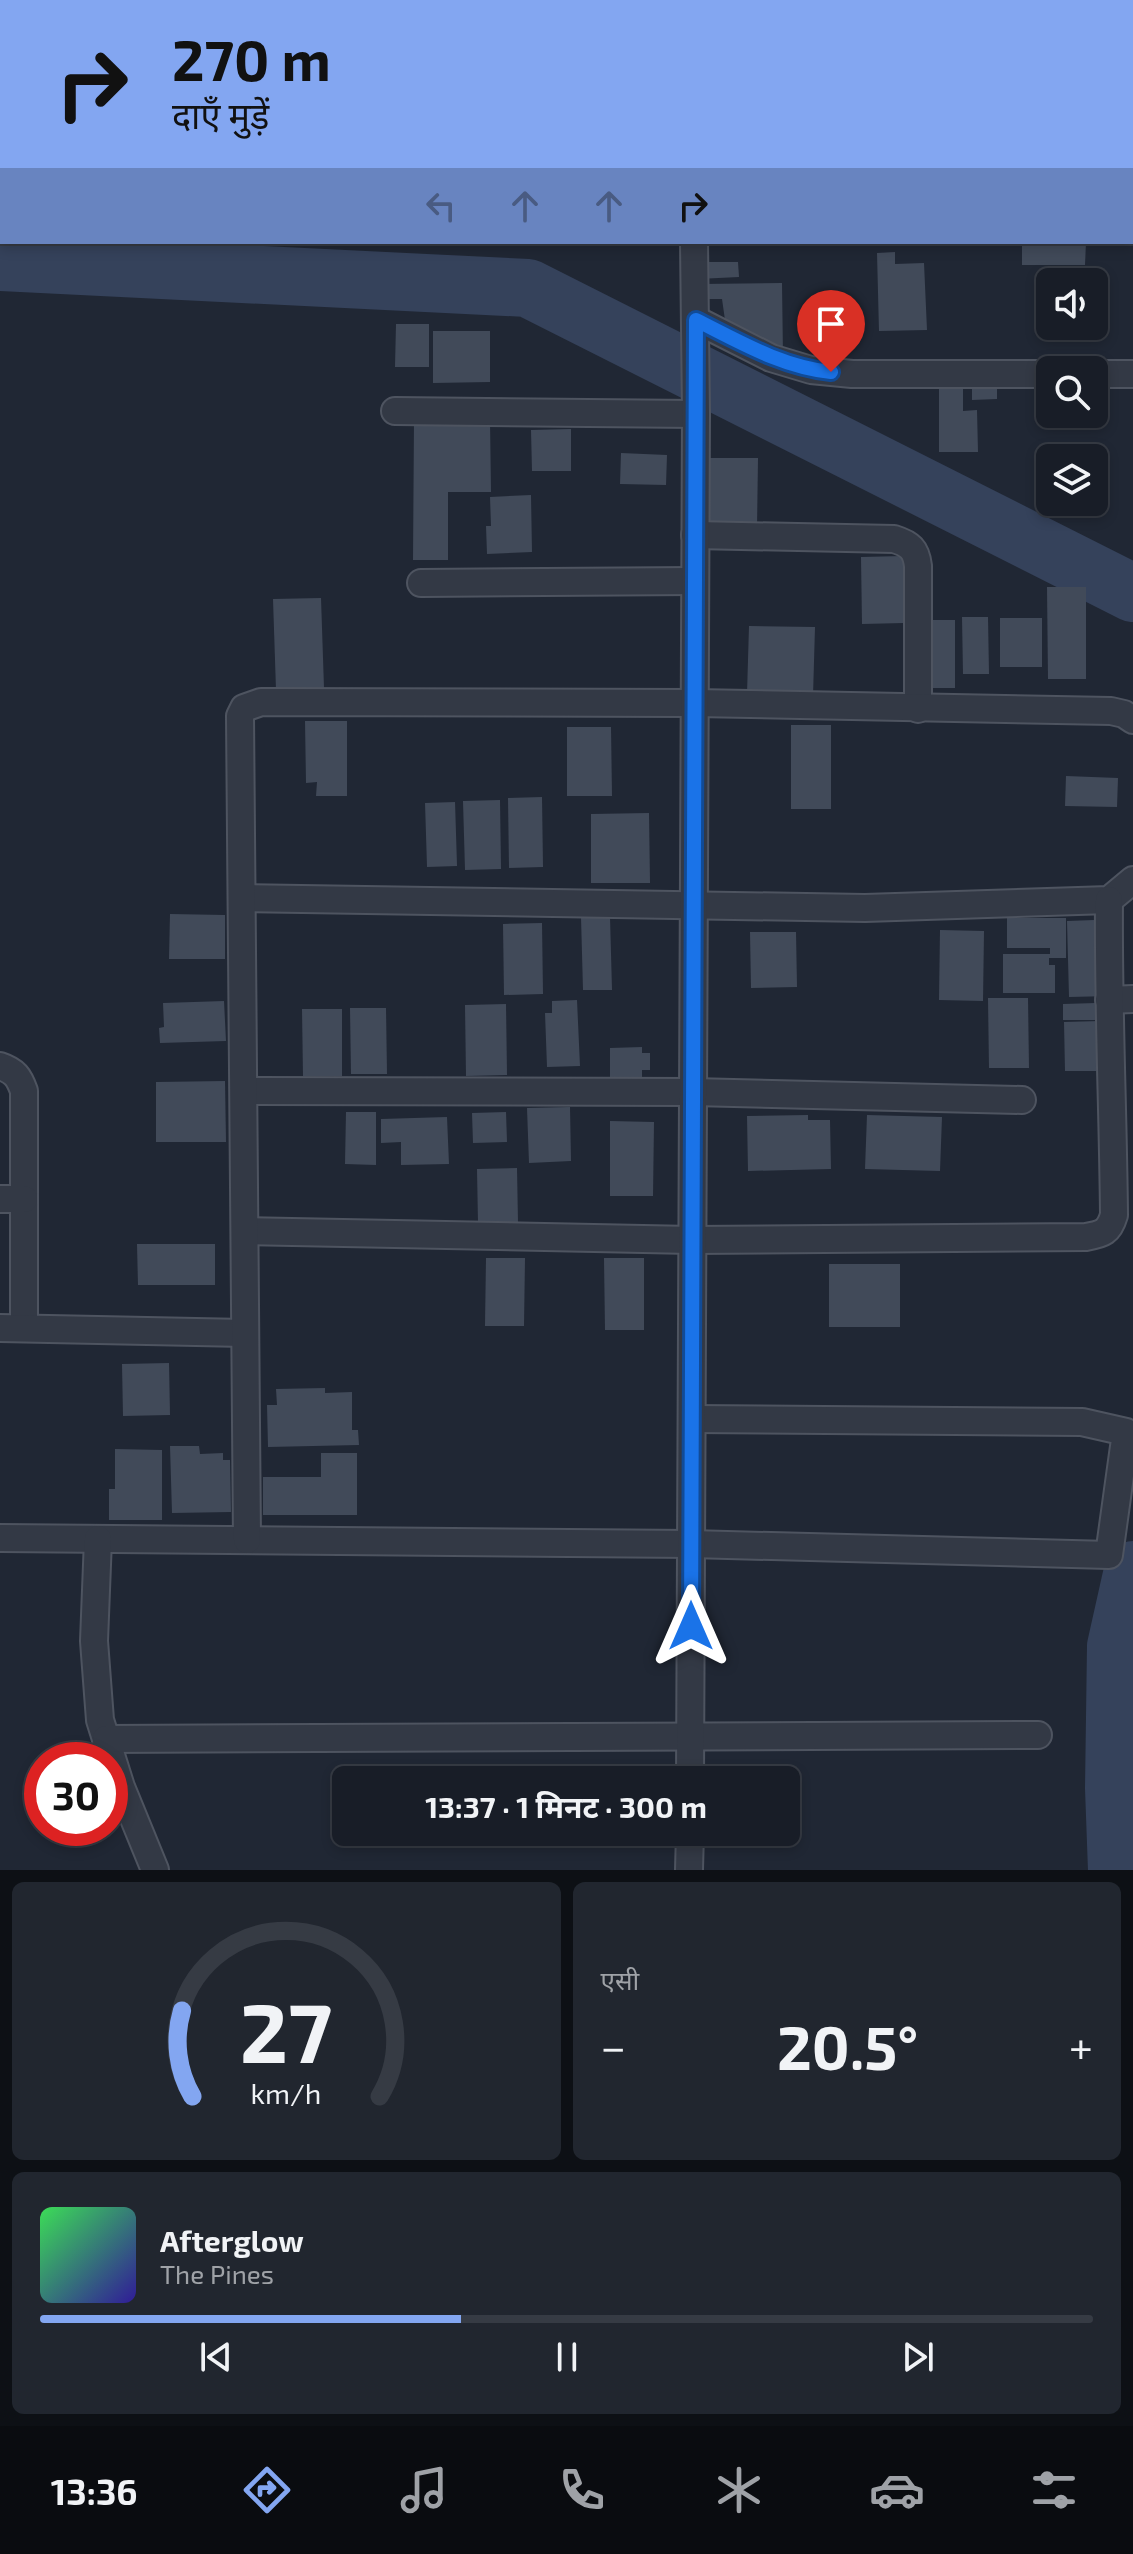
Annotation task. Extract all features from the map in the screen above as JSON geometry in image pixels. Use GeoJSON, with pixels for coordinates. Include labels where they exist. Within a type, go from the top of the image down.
{"type":"FeatureCollection","features":[{"type":"Feature","properties":{"kind":"street"},"geometry":{"type":"LineString","coordinates":[[690,1766],[694,244]]}},
{"type":"Feature","properties":{"kind":"street"},"geometry":{"type":"LineString","coordinates":[[696,326],[771,358],[811,370],[852,374],[1036,374]]}},
{"type":"Feature","properties":{"kind":"street"},"geometry":{"type":"LineString","coordinates":[[1108,374],[1133,374]]}},
{"type":"Feature","properties":{"kind":"street"},"geometry":{"type":"LineString","coordinates":[[395,411],[696,407]]}},
{"type":"Feature","properties":{"kind":"street"},"geometry":{"type":"LineString","coordinates":[[695,535],[894,539],[908,544],[916,554],[918,566],[918,709]]}},
{"type":"Feature","properties":{"kind":"street"},"geometry":{"type":"LineString","coordinates":[[421,583],[695,581]]}},
{"type":"Feature","properties":{"kind":"street"},"geometry":{"type":"LineString","coordinates":[[247,1540],[240,716],[244,708],[251,704],[695,703],[1111,711],[1133,720]]}},
{"type":"Feature","properties":{"kind":"street"},"geometry":{"type":"LineString","coordinates":[[242,898],[865,908],[1109,900],[1133,880]]}},
{"type":"Feature","properties":{"kind":"street"},"geometry":{"type":"LineString","coordinates":[[245,1231],[692,1240],[1086,1237],[1103,1234],[1111,1227],[1114,1215],[1112,1041],[1121,1000],[1109,900]]}},
{"type":"Feature","properties":{"kind":"street"},"geometry":{"type":"LineString","coordinates":[[0,1066],[20,1078],[24,1091],[12,1199],[12,1328],[245,1333]]}},
{"type":"Feature","properties":{"kind":"street"},"geometry":{"type":"LineString","coordinates":[[244,1091],[693,1092],[1022,1100]]}},
{"type":"Feature","properties":{"kind":"street"},"geometry":{"type":"LineString","coordinates":[[0,1538],[691,1544],[1109,1555],[1126,1432],[1082,1422],[692,1419]]}},
{"type":"Feature","properties":{"kind":"street"},"geometry":{"type":"LineString","coordinates":[[98,1539],[94,1641],[100,1720],[121,1787],[155,1870]]}},
{"type":"Feature","properties":{"kind":"street"},"geometry":{"type":"LineString","coordinates":[[106,1739],[1038,1735]]}},
{"type":"Feature","properties":{"kind":"street"},"geometry":{"type":"LineString","coordinates":[[689,1870],[690,1846]]}},
{"type":"Feature","properties":{"kind":"building"},"geometry":{"type":"Polygon","coordinates":[[[1022,244],[1086,244],[1085,265],[1022,265],[1022,244]]]}},
{"type":"Feature","properties":{"kind":"building"},"geometry":{"type":"Polygon","coordinates":[[[895,252],[895,264],[924,263],[927,330],[879,331],[877,253],[895,252]]]}},
{"type":"Feature","properties":{"kind":"building"},"geometry":{"type":"Polygon","coordinates":[[[698,262],[738,262],[739,277],[698,279],[698,262]]]}},
{"type":"Feature","properties":{"kind":"building"},"geometry":{"type":"Polygon","coordinates":[[[782,283],[783,356],[726,327],[722,299],[701,299],[701,284],[782,283]]]}},
{"type":"Feature","properties":{"kind":"building"},"geometry":{"type":"Polygon","coordinates":[[[396,324],[429,324],[429,367],[395,367],[396,324]]]}},
{"type":"Feature","properties":{"kind":"building"},"geometry":{"type":"Polygon","coordinates":[[[433,331],[490,331],[490,382],[433,383],[433,331]]]}},
{"type":"Feature","properties":{"kind":"building"},"geometry":{"type":"Polygon","coordinates":[[[972,380],[997,380],[997,399],[972,400],[972,380]]]}},
{"type":"Feature","properties":{"kind":"building"},"geometry":{"type":"Polygon","coordinates":[[[939,381],[963,381],[963,411],[977,410],[978,452],[939,452],[939,381]]]}},
{"type":"Feature","properties":{"kind":"building"},"geometry":{"type":"Polygon","coordinates":[[[414,420],[490,420],[491,492],[448,492],[448,560],[413,560],[414,420]]]}},
{"type":"Feature","properties":{"kind":"building"},"geometry":{"type":"Polygon","coordinates":[[[571,429],[571,471],[532,471],[531,430],[571,429]]]}},
{"type":"Feature","properties":{"kind":"building"},"geometry":{"type":"Polygon","coordinates":[[[621,453],[667,455],[666,485],[620,484],[621,453]]]}},
{"type":"Feature","properties":{"kind":"building"},"geometry":{"type":"Polygon","coordinates":[[[708,458],[758,458],[757,528],[707,527],[708,458]]]}},
{"type":"Feature","properties":{"kind":"building"},"geometry":{"type":"Polygon","coordinates":[[[531,495],[532,552],[487,554],[486,526],[491,526],[490,497],[531,495]]]}},
{"type":"Feature","properties":{"kind":"building"},"geometry":{"type":"Polygon","coordinates":[[[903,556],[904,623],[862,624],[861,557],[903,556]]]}},
{"type":"Feature","properties":{"kind":"building"},"geometry":{"type":"Polygon","coordinates":[[[1047,587],[1086,587],[1086,679],[1048,679],[1047,587]]]}},
{"type":"Feature","properties":{"kind":"building"},"geometry":{"type":"Polygon","coordinates":[[[321,598],[324,688],[276,690],[273,599],[321,598]]]}},
{"type":"Feature","properties":{"kind":"building"},"geometry":{"type":"Polygon","coordinates":[[[962,617],[988,617],[989,674],[963,674],[962,617]]]}},
{"type":"Feature","properties":{"kind":"building"},"geometry":{"type":"Polygon","coordinates":[[[1000,618],[1042,618],[1042,667],[1000,667],[1000,618]]]}},
{"type":"Feature","properties":{"kind":"building"},"geometry":{"type":"Polygon","coordinates":[[[932,620],[955,620],[955,688],[932,688],[932,620]]]}},
{"type":"Feature","properties":{"kind":"building"},"geometry":{"type":"Polygon","coordinates":[[[749,626],[815,627],[813,696],[747,694],[749,626]]]}},
{"type":"Feature","properties":{"kind":"building"},"geometry":{"type":"Polygon","coordinates":[[[305,721],[347,721],[347,796],[316,796],[317,782],[306,783],[305,721]]]}},
{"type":"Feature","properties":{"kind":"building"},"geometry":{"type":"Polygon","coordinates":[[[791,725],[831,725],[831,809],[791,809],[791,725]]]}},
{"type":"Feature","properties":{"kind":"building"},"geometry":{"type":"Polygon","coordinates":[[[567,727],[611,727],[612,796],[567,796],[567,727]]]}},
{"type":"Feature","properties":{"kind":"building"},"geometry":{"type":"Polygon","coordinates":[[[1066,776],[1118,778],[1117,807],[1065,806],[1066,776]]]}},
{"type":"Feature","properties":{"kind":"building"},"geometry":{"type":"Polygon","coordinates":[[[542,797],[543,867],[509,868],[508,798],[542,797]]]}},
{"type":"Feature","properties":{"kind":"building"},"geometry":{"type":"Polygon","coordinates":[[[500,800],[501,869],[465,870],[463,801],[500,800]]]}},
{"type":"Feature","properties":{"kind":"building"},"geometry":{"type":"Polygon","coordinates":[[[455,802],[457,866],[427,867],[425,803],[455,802]]]}},
{"type":"Feature","properties":{"kind":"building"},"geometry":{"type":"Polygon","coordinates":[[[649,813],[650,883],[591,883],[591,814],[649,813]]]}},
{"type":"Feature","properties":{"kind":"building"},"geometry":{"type":"Polygon","coordinates":[[[1118,909],[1111,996],[1069,997],[1067,921],[1094,920],[1094,910],[1118,909]]]}},
{"type":"Feature","properties":{"kind":"building"},"geometry":{"type":"Polygon","coordinates":[[[170,914],[225,915],[225,959],[169,959],[170,914]]]}},
{"type":"Feature","properties":{"kind":"building"},"geometry":{"type":"Polygon","coordinates":[[[581,917],[610,917],[612,990],[583,990],[581,917]]]}},
{"type":"Feature","properties":{"kind":"building"},"geometry":{"type":"Polygon","coordinates":[[[1007,918],[1066,918],[1066,958],[1049,958],[1049,965],[1055,965],[1055,993],[1003,993],[1003,954],[1050,954],[1050,948],[1007,948],[1007,918]]]}},
{"type":"Feature","properties":{"kind":"building"},"geometry":{"type":"Polygon","coordinates":[[[542,923],[543,994],[504,995],[503,924],[542,923]]]}},
{"type":"Feature","properties":{"kind":"building"},"geometry":{"type":"Polygon","coordinates":[[[940,930],[984,931],[983,1001],[939,1000],[940,930]]]}},
{"type":"Feature","properties":{"kind":"building"},"geometry":{"type":"Polygon","coordinates":[[[750,932],[796,932],[797,987],[751,988],[750,932]]]}},
{"type":"Feature","properties":{"kind":"building"},"geometry":{"type":"Polygon","coordinates":[[[988,998],[1028,998],[1029,1068],[989,1068],[988,998]]]}},
{"type":"Feature","properties":{"kind":"building"},"geometry":{"type":"Polygon","coordinates":[[[577,1000],[580,1066],[547,1067],[545,1013],[552,1013],[552,1001],[577,1000]]]}},
{"type":"Feature","properties":{"kind":"building"},"geometry":{"type":"Polygon","coordinates":[[[224,1001],[226,1041],[160,1043],[159,1028],[164,1027],[163,1003],[224,1001]]]}},
{"type":"Feature","properties":{"kind":"building"},"geometry":{"type":"Polygon","coordinates":[[[1096,1003],[1097,1020],[1063,1020],[1063,1004],[1096,1003]]]}},
{"type":"Feature","properties":{"kind":"building"},"geometry":{"type":"Polygon","coordinates":[[[506,1004],[507,1075],[466,1076],[465,1005],[506,1004]]]}},
{"type":"Feature","properties":{"kind":"building"},"geometry":{"type":"Polygon","coordinates":[[[350,1008],[386,1008],[387,1074],[351,1074],[350,1008]]]}},
{"type":"Feature","properties":{"kind":"building"},"geometry":{"type":"Polygon","coordinates":[[[302,1009],[342,1009],[342,1076],[303,1076],[302,1009]]]}},
{"type":"Feature","properties":{"kind":"building"},"geometry":{"type":"Polygon","coordinates":[[[1100,1021],[1101,1071],[1065,1071],[1064,1022],[1100,1021]]]}},
{"type":"Feature","properties":{"kind":"building"},"geometry":{"type":"Polygon","coordinates":[[[642,1047],[642,1053],[650,1053],[650,1070],[642,1070],[642,1077],[610,1078],[610,1048],[642,1047]]]}},
{"type":"Feature","properties":{"kind":"building"},"geometry":{"type":"Polygon","coordinates":[[[225,1081],[226,1142],[156,1142],[156,1082],[225,1081]]]}},
{"type":"Feature","properties":{"kind":"building"},"geometry":{"type":"Polygon","coordinates":[[[570,1107],[571,1161],[529,1163],[527,1108],[570,1107]]]}},
{"type":"Feature","properties":{"kind":"building"},"geometry":{"type":"Polygon","coordinates":[[[346,1112],[376,1112],[376,1165],[345,1164],[346,1112]]]}},
{"type":"Feature","properties":{"kind":"building"},"geometry":{"type":"Polygon","coordinates":[[[506,1112],[507,1142],[473,1143],[472,1113],[506,1112]]]}},
{"type":"Feature","properties":{"kind":"building"},"geometry":{"type":"Polygon","coordinates":[[[808,1115],[808,1120],[830,1120],[831,1169],[748,1171],[747,1116],[808,1115]]]}},
{"type":"Feature","properties":{"kind":"building"},"geometry":{"type":"Polygon","coordinates":[[[867,1115],[942,1117],[940,1171],[865,1169],[867,1115]]]}},
{"type":"Feature","properties":{"kind":"building"},"geometry":{"type":"Polygon","coordinates":[[[447,1117],[449,1164],[401,1165],[401,1142],[381,1143],[381,1119],[447,1117]]]}},
{"type":"Feature","properties":{"kind":"building"},"geometry":{"type":"Polygon","coordinates":[[[610,1121],[654,1122],[653,1196],[610,1196],[610,1121]]]}},
{"type":"Feature","properties":{"kind":"building"},"geometry":{"type":"Polygon","coordinates":[[[517,1168],[518,1223],[478,1223],[477,1169],[517,1168]]]}},
{"type":"Feature","properties":{"kind":"building"},"geometry":{"type":"Polygon","coordinates":[[[137,1244],[215,1244],[215,1285],[138,1285],[137,1244]]]}},
{"type":"Feature","properties":{"kind":"building"},"geometry":{"type":"Polygon","coordinates":[[[486,1258],[525,1258],[524,1326],[485,1326],[486,1258]]]}},
{"type":"Feature","properties":{"kind":"building"},"geometry":{"type":"Polygon","coordinates":[[[604,1258],[644,1258],[644,1330],[605,1330],[604,1258]]]}},
{"type":"Feature","properties":{"kind":"building"},"geometry":{"type":"Polygon","coordinates":[[[829,1264],[900,1264],[900,1327],[829,1327],[829,1264]]]}},
{"type":"Feature","properties":{"kind":"building"},"geometry":{"type":"Polygon","coordinates":[[[169,1363],[170,1415],[123,1416],[122,1364],[169,1363]]]}},
{"type":"Feature","properties":{"kind":"building"},"geometry":{"type":"Polygon","coordinates":[[[325,1388],[325,1393],[352,1392],[352,1430],[358,1430],[359,1445],[268,1447],[267,1405],[277,1405],[276,1389],[325,1388]]]}},
{"type":"Feature","properties":{"kind":"building"},"geometry":{"type":"Polygon","coordinates":[[[170,1446],[199,1446],[200,1454],[223,1453],[223,1460],[230,1460],[231,1512],[172,1513],[170,1446]]]}},
{"type":"Feature","properties":{"kind":"building"},"geometry":{"type":"Polygon","coordinates":[[[115,1449],[162,1450],[162,1520],[109,1520],[109,1489],[115,1489],[115,1449]]]}},
{"type":"Feature","properties":{"kind":"building"},"geometry":{"type":"Polygon","coordinates":[[[321,1453],[357,1453],[357,1515],[263,1515],[263,1477],[321,1477],[321,1453]]]}},
{"type":"Feature","properties":{"kind":"waterway"},"geometry":{"type":"LineString","coordinates":[[0,262],[528,288],[1133,593]]}},
{"type":"Feature","properties":{"kind":"waterway"},"geometry":{"type":"LineString","coordinates":[[1117,1870],[1114,1788],[1116,1646],[1133,1570]]}},
{"type":"Feature","properties":{"kind":"route"},"geometry":{"type":"LineString","coordinates":[[691,1626],[696,320],[771,358],[811,370],[831,372]]}}]}
